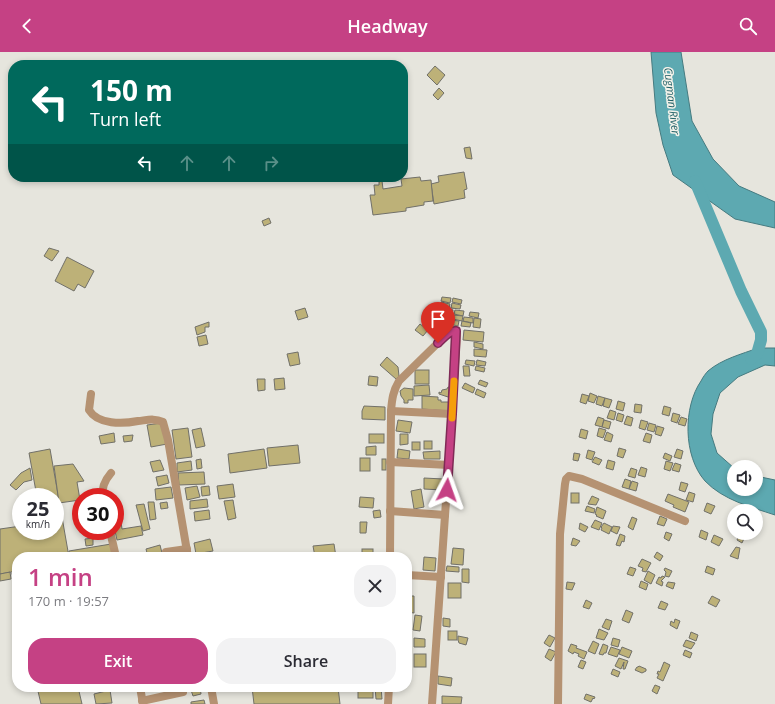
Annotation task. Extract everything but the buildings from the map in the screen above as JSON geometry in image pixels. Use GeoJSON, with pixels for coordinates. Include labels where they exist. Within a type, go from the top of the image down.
{"type":"FeatureCollection","features":[{"type":"Feature","properties":{"kind":"street"},"geometry":{"type":"LineString","coordinates":[[390,552],[390,462],[391,411],[393,394],[399,381],[447,334],[455,330],[457,332],[452,414],[432,704]]}},
{"type":"Feature","properties":{"kind":"street"},"geometry":{"type":"LineString","coordinates":[[90,394],[89,410],[99,419],[110,422],[137,422],[153,419],[163,422],[168,440],[188,552]]}},
{"type":"Feature","properties":{"kind":"street"},"geometry":{"type":"LineString","coordinates":[[391,411],[452,414]]}},
{"type":"Feature","properties":{"kind":"street"},"geometry":{"type":"LineString","coordinates":[[390,462],[448,465]]}},
{"type":"Feature","properties":{"kind":"street"},"geometry":{"type":"LineString","coordinates":[[103,488],[105,481],[111,473]]}},
{"type":"Feature","properties":{"kind":"street"},"geometry":{"type":"LineString","coordinates":[[558,704],[560,534],[563,494],[566,479],[569,476],[582,479],[685,521]]}},
{"type":"Feature","properties":{"kind":"street"},"geometry":{"type":"LineString","coordinates":[[390,511],[445,515]]}},
{"type":"Feature","properties":{"kind":"street"},"geometry":{"type":"LineString","coordinates":[[112,540],[115,552]]}},
{"type":"Feature","properties":{"kind":"street"},"geometry":{"type":"LineString","coordinates":[[412,575],[441,577]]}},
{"type":"Feature","properties":{"kind":"street"},"geometry":{"type":"LineString","coordinates":[[141,692],[142,702],[183,692]]}},
{"type":"Feature","properties":{"kind":"street"},"geometry":{"type":"LineString","coordinates":[[212,692],[214,704]]}},
{"type":"Feature","properties":{"kind":"street"},"geometry":{"type":"LineString","coordinates":[[388,704],[389,692]]}},
{"type":"Feature","properties":{"kind":"water","name":"Cugman River"},"geometry":{"type":"Polygon","coordinates":[[[651,52],[681,52],[692,121],[713,159],[739,186],[775,202],[775,228],[735,219],[673,175],[663,145],[656,113],[651,52]]]}},
{"type":"Feature","properties":{"kind":"water"},"geometry":{"type":"Polygon","coordinates":[[[758,348],[775,348],[775,366],[765,365],[738,377],[720,393],[713,414],[711,434],[717,453],[727,462],[727,496],[763,496],[763,477],[775,480],[775,515],[763,511],[763,504],[742,504],[729,498],[712,488],[698,471],[689,445],[689,417],[695,392],[704,375],[708,371],[719,363],[758,348]]]}},
{"type":"Feature","properties":{"kind":"waterway"},"geometry":{"type":"LineString","coordinates":[[695,181],[741,291],[761,332],[761,340],[757,354],[751,359]]}},
{"type":"Feature","properties":{"kind":"slow traffic"},"geometry":{"type":"LineString","coordinates":[[452,418],[454,381]]}},
{"type":"Feature","properties":{"kind":"route"},"geometry":{"type":"LineString","coordinates":[[438,343],[452,331],[455,330],[457,332],[447,490]]}}]}
